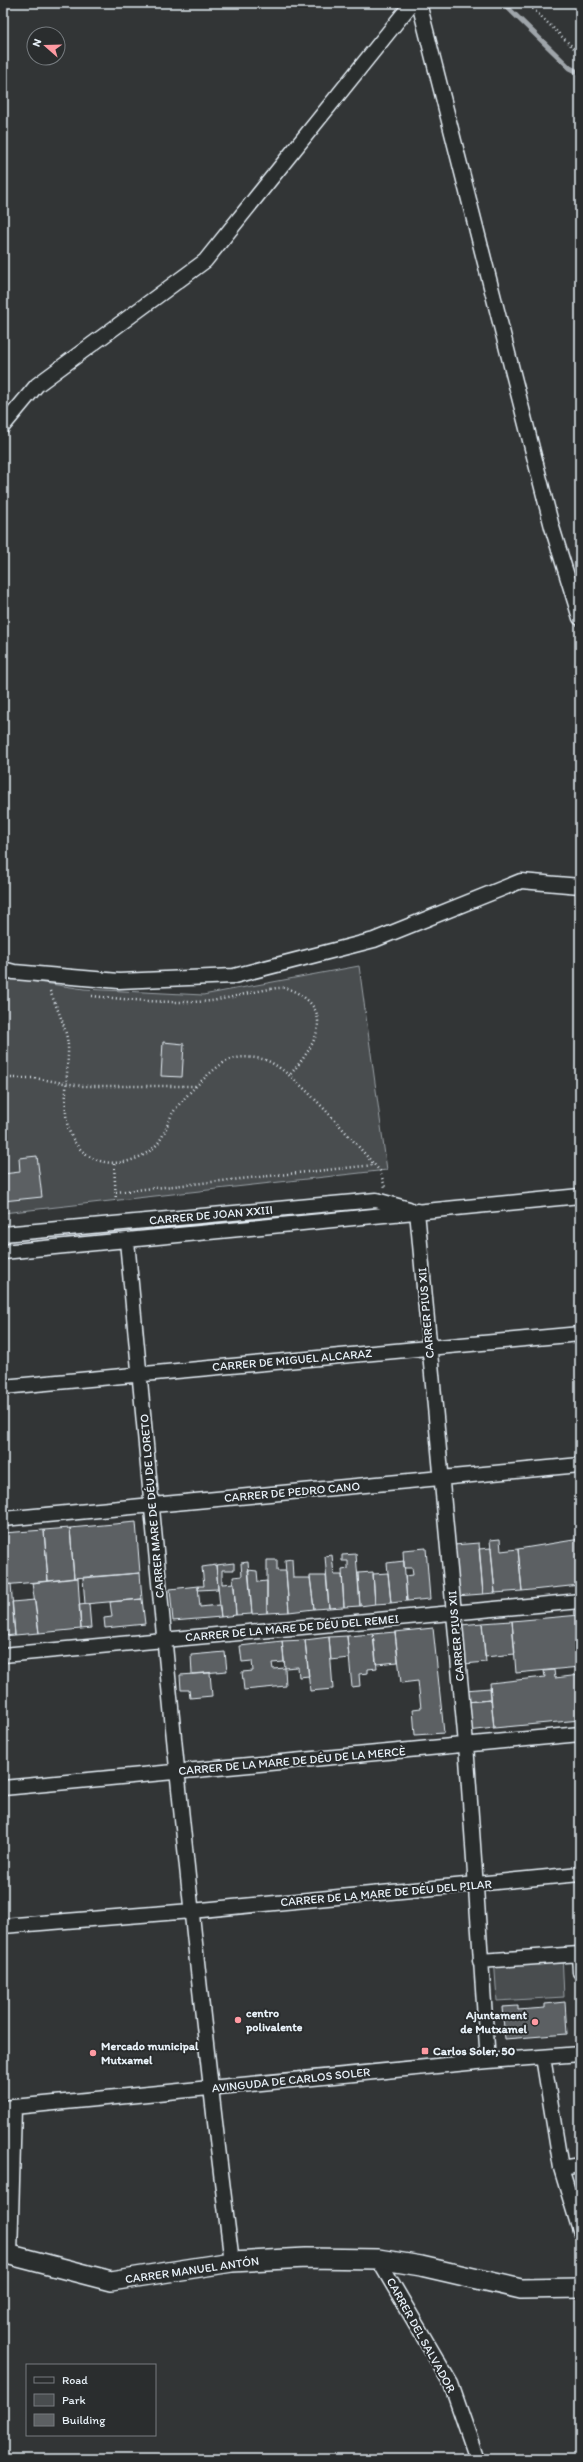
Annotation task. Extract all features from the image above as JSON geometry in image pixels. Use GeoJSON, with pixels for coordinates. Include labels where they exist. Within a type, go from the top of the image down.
{"type":"FeatureCollection","features":[{"type":"Feature","properties":{"kind":"street"},"geometry":{"type":"LineString","coordinates":[[3,426],[37,385],[205,261],[412,3]]}},
{"type":"Feature","properties":{"kind":"street"},"geometry":{"type":"LineString","coordinates":[[419,3],[552,527],[580,618]]}},
{"type":"Feature","properties":{"kind":"street"},"geometry":{"type":"LineString","coordinates":[[3,969],[14,972],[119,981],[234,976],[374,940],[521,880],[580,886]]}},
{"type":"Feature","properties":{"kind":"street","name":"CARRER DE JOAN XXIII"},"geometry":{"type":"LineString","coordinates":[[3,1252],[580,1196]]}},
{"type":"Feature","properties":{"kind":"street","name":"CARRER DE JOAN XXIII"},"geometry":{"type":"LineString","coordinates":[[3,1234],[376,1200],[417,1211]]}},
{"type":"Feature","properties":{"kind":"street","name":"CARRER PIUS XII"},"geometry":{"type":"LineString","coordinates":[[417,1211],[466,1744],[474,1885],[488,2061]]}},
{"type":"Feature","properties":{"kind":"street","name":"CARRER MARE DE DÉU DE LORETO"},"geometry":{"type":"LineString","coordinates":[[128,1241],[176,1771],[210,2088],[232,2262]]}},
{"type":"Feature","properties":{"kind":"street","name":"CARRER DE MIGUEL ALCARAZ"},"geometry":{"type":"LineString","coordinates":[[3,1387],[580,1334]]}},
{"type":"Feature","properties":{"kind":"street","name":"CARRER DE PEDRO CANO"},"geometry":{"type":"LineString","coordinates":[[3,1519],[580,1465]]}},
{"type":"Feature","properties":{"kind":"street","name":"CARRER DE LA MARE DE DÉU DEL REMEI"},"geometry":{"type":"LineString","coordinates":[[3,1655],[580,1601]]}},
{"type":"Feature","properties":{"kind":"street","name":"CARRER DE LA MARE DE DÉU DE LA MERCÈ"},"geometry":{"type":"LineString","coordinates":[[3,1788],[580,1734]]}},
{"type":"Feature","properties":{"kind":"street","name":"CARRER DE LA MARE DE DÉU DEL PILAR"},"geometry":{"type":"LineString","coordinates":[[3,1926],[191,1911],[580,1874]]}},
{"type":"Feature","properties":{"kind":"street"},"geometry":{"type":"LineString","coordinates":[[480,1961],[579,1954],[580,1972]]}},
{"type":"Feature","properties":{"kind":"street","name":"AVINGUDA DE CARLOS SOLER"},"geometry":{"type":"LineString","coordinates":[[8,2107],[488,2061],[580,2054]]}},
{"type":"Feature","properties":{"kind":"street"},"geometry":{"type":"LineString","coordinates":[[543,2057],[561,2168],[580,2231]]}},
{"type":"Feature","properties":{"kind":"street"},"geometry":{"type":"LineString","coordinates":[[6,2254],[8,2107]]}},
{"type":"Feature","properties":{"kind":"street"},"geometry":{"type":"LineString","coordinates":[[561,2168],[580,2165]]}},
{"type":"Feature","properties":{"kind":"street","name":"CARRER MANUEL ANTÓN"},"geometry":{"type":"LineString","coordinates":[[6,2254],[111,2281],[232,2262],[306,2258],[378,2259],[421,2266],[522,2289],[580,2288]]}},
{"type":"Feature","properties":{"kind":"street","name":"CARRER DEL SALVADOR"},"geometry":{"type":"LineString","coordinates":[[378,2259],[451,2384],[477,2459]]}},
{"type":"Feature","properties":{"kind":"path"},"geometry":{"type":"LineString","coordinates":[[527,3],[580,54]]}},
{"type":"Feature","properties":{"kind":"path"},"geometry":{"type":"LineString","coordinates":[[91,996],[144,1001],[210,1001],[285,988],[290,990],[312,1004],[318,1018],[315,1039],[305,1056],[289,1076]]}},
{"type":"Feature","properties":{"kind":"path"},"geometry":{"type":"LineString","coordinates":[[42,990],[55,992]]}},
{"type":"Feature","properties":{"kind":"path"},"geometry":{"type":"LineString","coordinates":[[50,991],[66,1030],[67,1114],[69,1132],[80,1149],[92,1159],[114,1164],[123,1163],[151,1150],[165,1132],[177,1106],[197,1086],[228,1060],[246,1057],[264,1059],[289,1076],[380,1170],[391,1205]]}},
{"type":"Feature","properties":{"kind":"path"},"geometry":{"type":"LineString","coordinates":[[3,1078],[34,1078],[67,1084],[197,1086]]}},
{"type":"Feature","properties":{"kind":"path"},"geometry":{"type":"LineString","coordinates":[[114,1164],[116,1201]]}},
{"type":"Feature","properties":{"kind":"path"},"geometry":{"type":"LineString","coordinates":[[116,1192],[374,1164]]}},
{"type":"Feature","properties":{"kind":"green space"},"geometry":{"type":"Polygon","coordinates":[[[359,966],[387,1170],[3,1213],[3,977],[84,989],[203,995],[359,966]]]}},
{"type":"Feature","properties":{"kind":"green space"},"geometry":{"type":"Polygon","coordinates":[[[562,1953],[564,1997],[497,2001],[494,1957],[562,1953]]]}},
{"type":"Feature","properties":{"kind":"building"},"geometry":{"type":"Polygon","coordinates":[[[163,1042],[184,1044],[182,1077],[161,1076],[163,1042]]]}},
{"type":"Feature","properties":{"kind":"building"},"geometry":{"type":"Polygon","coordinates":[[[37,1156],[42,1197],[3,1201],[3,1174],[20,1172],[19,1158],[37,1156]]]}},
{"type":"Feature","properties":{"kind":"building"},"geometry":{"type":"Polygon","coordinates":[[[136,1522],[140,1573],[74,1578],[70,1528],[136,1522]]]}},
{"type":"Feature","properties":{"kind":"building"},"geometry":{"type":"Polygon","coordinates":[[[70,1528],[74,1578],[48,1581],[44,1530],[70,1528]]]}},
{"type":"Feature","properties":{"kind":"building"},"geometry":{"type":"Polygon","coordinates":[[[44,1530],[48,1581],[3,1585],[3,1533],[44,1530]]]}},
{"type":"Feature","properties":{"kind":"building"},"geometry":{"type":"Polygon","coordinates":[[[500,1539],[501,1551],[518,1549],[522,1591],[495,1593],[490,1540],[500,1539]]]}},
{"type":"Feature","properties":{"kind":"building"},"geometry":{"type":"Polygon","coordinates":[[[580,1539],[580,1585],[522,1591],[518,1549],[580,1539]]]}},
{"type":"Feature","properties":{"kind":"building"},"geometry":{"type":"Polygon","coordinates":[[[479,1543],[483,1594],[456,1596],[453,1545],[479,1543]]]}},
{"type":"Feature","properties":{"kind":"building"},"geometry":{"type":"Polygon","coordinates":[[[426,1548],[430,1599],[407,1601],[405,1576],[413,1575],[412,1568],[404,1568],[403,1550],[426,1548]]]}},
{"type":"Feature","properties":{"kind":"building"},"geometry":{"type":"Polygon","coordinates":[[[491,1548],[495,1593],[483,1594],[479,1549],[491,1548]]]}},
{"type":"Feature","properties":{"kind":"building"},"geometry":{"type":"Polygon","coordinates":[[[356,1554],[360,1606],[344,1607],[342,1570],[348,1569],[348,1561],[342,1561],[342,1555],[356,1554]]]}},
{"type":"Feature","properties":{"kind":"building"},"geometry":{"type":"Polygon","coordinates":[[[332,1555],[334,1575],[342,1575],[344,1607],[329,1608],[325,1556],[332,1555]]]}},
{"type":"Feature","properties":{"kind":"building"},"geometry":{"type":"Polygon","coordinates":[[[292,1559],[293,1578],[310,1578],[314,1609],[289,1612],[285,1560],[292,1559]]]}},
{"type":"Feature","properties":{"kind":"building"},"geometry":{"type":"Polygon","coordinates":[[[267,1560],[277,1560],[277,1571],[286,1571],[289,1612],[267,1613],[267,1560]]]}},
{"type":"Feature","properties":{"kind":"building"},"geometry":{"type":"Polygon","coordinates":[[[404,1561],[407,1601],[391,1603],[387,1563],[404,1561]]]}},
{"type":"Feature","properties":{"kind":"building"},"geometry":{"type":"Polygon","coordinates":[[[248,1562],[252,1614],[236,1615],[233,1577],[242,1576],[241,1563],[248,1562]]]}},
{"type":"Feature","properties":{"kind":"building"},"geometry":{"type":"Polygon","coordinates":[[[234,1563],[234,1570],[222,1570],[222,1584],[234,1583],[236,1615],[221,1617],[216,1565],[234,1563]]]}},
{"type":"Feature","properties":{"kind":"building"},"geometry":{"type":"Polygon","coordinates":[[[216,1565],[218,1589],[198,1590],[198,1586],[204,1586],[202,1567],[216,1565]]]}},
{"type":"Feature","properties":{"kind":"building"},"geometry":{"type":"Polygon","coordinates":[[[248,1570],[257,1571],[258,1582],[267,1581],[267,1613],[252,1614],[248,1570]]]}},
{"type":"Feature","properties":{"kind":"building"},"geometry":{"type":"Polygon","coordinates":[[[373,1572],[375,1604],[360,1606],[358,1573],[373,1572]]]}},
{"type":"Feature","properties":{"kind":"building"},"geometry":{"type":"Polygon","coordinates":[[[140,1573],[142,1599],[85,1604],[83,1578],[140,1573]]]}},
{"type":"Feature","properties":{"kind":"building"},"geometry":{"type":"Polygon","coordinates":[[[388,1573],[391,1603],[375,1604],[373,1574],[388,1573]]]}},
{"type":"Feature","properties":{"kind":"building"},"geometry":{"type":"Polygon","coordinates":[[[310,1576],[326,1576],[329,1608],[314,1609],[310,1576]]]}},
{"type":"Feature","properties":{"kind":"building"},"geometry":{"type":"Polygon","coordinates":[[[78,1578],[81,1629],[39,1633],[32,1583],[78,1578]]]}},
{"type":"Feature","properties":{"kind":"building"},"geometry":{"type":"Polygon","coordinates":[[[11,1584],[15,1635],[3,1636],[3,1585],[11,1584]]]}},
{"type":"Feature","properties":{"kind":"building"},"geometry":{"type":"Polygon","coordinates":[[[198,1586],[200,1607],[219,1605],[221,1617],[173,1621],[170,1589],[198,1586]]]}},
{"type":"Feature","properties":{"kind":"building"},"geometry":{"type":"Polygon","coordinates":[[[142,1599],[145,1624],[105,1628],[104,1618],[112,1617],[110,1602],[142,1599]]]}},
{"type":"Feature","properties":{"kind":"building"},"geometry":{"type":"Polygon","coordinates":[[[35,1600],[39,1633],[15,1635],[12,1602],[35,1600]]]}},
{"type":"Feature","properties":{"kind":"building"},"geometry":{"type":"Polygon","coordinates":[[[89,1604],[91,1628],[81,1629],[79,1605],[89,1604]]]}},
{"type":"Feature","properties":{"kind":"building"},"geometry":{"type":"Polygon","coordinates":[[[580,1615],[580,1667],[516,1673],[512,1621],[580,1615]]]}},
{"type":"Feature","properties":{"kind":"building"},"geometry":{"type":"Polygon","coordinates":[[[512,1621],[515,1654],[485,1657],[482,1623],[512,1621]]]}},
{"type":"Feature","properties":{"kind":"building"},"geometry":{"type":"Polygon","coordinates":[[[482,1623],[486,1662],[464,1664],[461,1625],[482,1623]]]}},
{"type":"Feature","properties":{"kind":"building"},"geometry":{"type":"Polygon","coordinates":[[[433,1628],[444,1733],[415,1735],[413,1709],[421,1708],[418,1681],[401,1683],[395,1632],[433,1628]]]}},
{"type":"Feature","properties":{"kind":"building"},"geometry":{"type":"Polygon","coordinates":[[[395,1632],[398,1662],[376,1664],[373,1634],[395,1632]]]}},
{"type":"Feature","properties":{"kind":"building"},"geometry":{"type":"Polygon","coordinates":[[[373,1634],[377,1668],[368,1669],[368,1673],[359,1674],[360,1686],[352,1687],[347,1636],[373,1634]]]}},
{"type":"Feature","properties":{"kind":"building"},"geometry":{"type":"Polygon","coordinates":[[[347,1636],[349,1658],[331,1660],[329,1637],[347,1636]]]}},
{"type":"Feature","properties":{"kind":"building"},"geometry":{"type":"Polygon","coordinates":[[[329,1637],[333,1689],[310,1691],[305,1640],[329,1637]]]}},
{"type":"Feature","properties":{"kind":"building"},"geometry":{"type":"Polygon","coordinates":[[[305,1640],[309,1676],[299,1677],[298,1667],[285,1668],[282,1641],[305,1640]]]}},
{"type":"Feature","properties":{"kind":"building"},"geometry":{"type":"Polygon","coordinates":[[[282,1641],[284,1662],[272,1663],[273,1669],[285,1668],[286,1686],[244,1690],[242,1672],[253,1671],[252,1661],[242,1662],[240,1646],[282,1641]]]}},
{"type":"Feature","properties":{"kind":"building"},"geometry":{"type":"Polygon","coordinates":[[[225,1652],[227,1671],[192,1674],[191,1655],[225,1652]]]}},
{"type":"Feature","properties":{"kind":"building"},"geometry":{"type":"Polygon","coordinates":[[[554,1670],[555,1678],[580,1675],[580,1720],[494,1728],[490,1683],[545,1677],[544,1671],[554,1670]]]}},
{"type":"Feature","properties":{"kind":"building"},"geometry":{"type":"Polygon","coordinates":[[[210,1673],[212,1696],[190,1698],[189,1690],[181,1690],[180,1675],[210,1673]]]}},
{"type":"Feature","properties":{"kind":"building"},"geometry":{"type":"Polygon","coordinates":[[[490,1688],[491,1700],[466,1702],[465,1690],[490,1688]]]}},
{"type":"Feature","properties":{"kind":"building"},"geometry":{"type":"Polygon","coordinates":[[[491,1700],[494,1728],[468,1731],[466,1702],[491,1700]]]}},
{"type":"Feature","properties":{"kind":"building","name":"Ajuntament de Mutxamel"},"geometry":{"type":"Polygon","coordinates":[[[565,2002],[567,2034],[505,2039],[502,2007],[518,2006],[518,2010],[545,2008],[545,2004],[565,2002]]]}},
{"type":"Feature","properties":{"kind":"building"},"geometry":{"type":"Polygon","coordinates":[[[580,2167],[580,2193],[575,2168],[580,2167]]]}},
{"type":"Feature","properties":{"kind":"waterway"},"geometry":{"type":"LineString","coordinates":[[503,3],[570,68],[580,73]]}},
{"type":"Feature","properties":{"kind":"place","name":"centro polivalente"},"geometry":{"type":"Point","coordinates":[238,2020]}},
{"type":"Feature","properties":{"kind":"place","name":"Ajuntament de Mutxamel"},"geometry":{"type":"Point","coordinates":[535,2022]}},
{"type":"Feature","properties":{"kind":"place","name":"Carlos Soler, 50"},"geometry":{"type":"Point","coordinates":[425,2051]}},
{"type":"Feature","properties":{"kind":"place","name":"Mercado municipal Mutxamel"},"geometry":{"type":"Point","coordinates":[93,2053]}}]}
